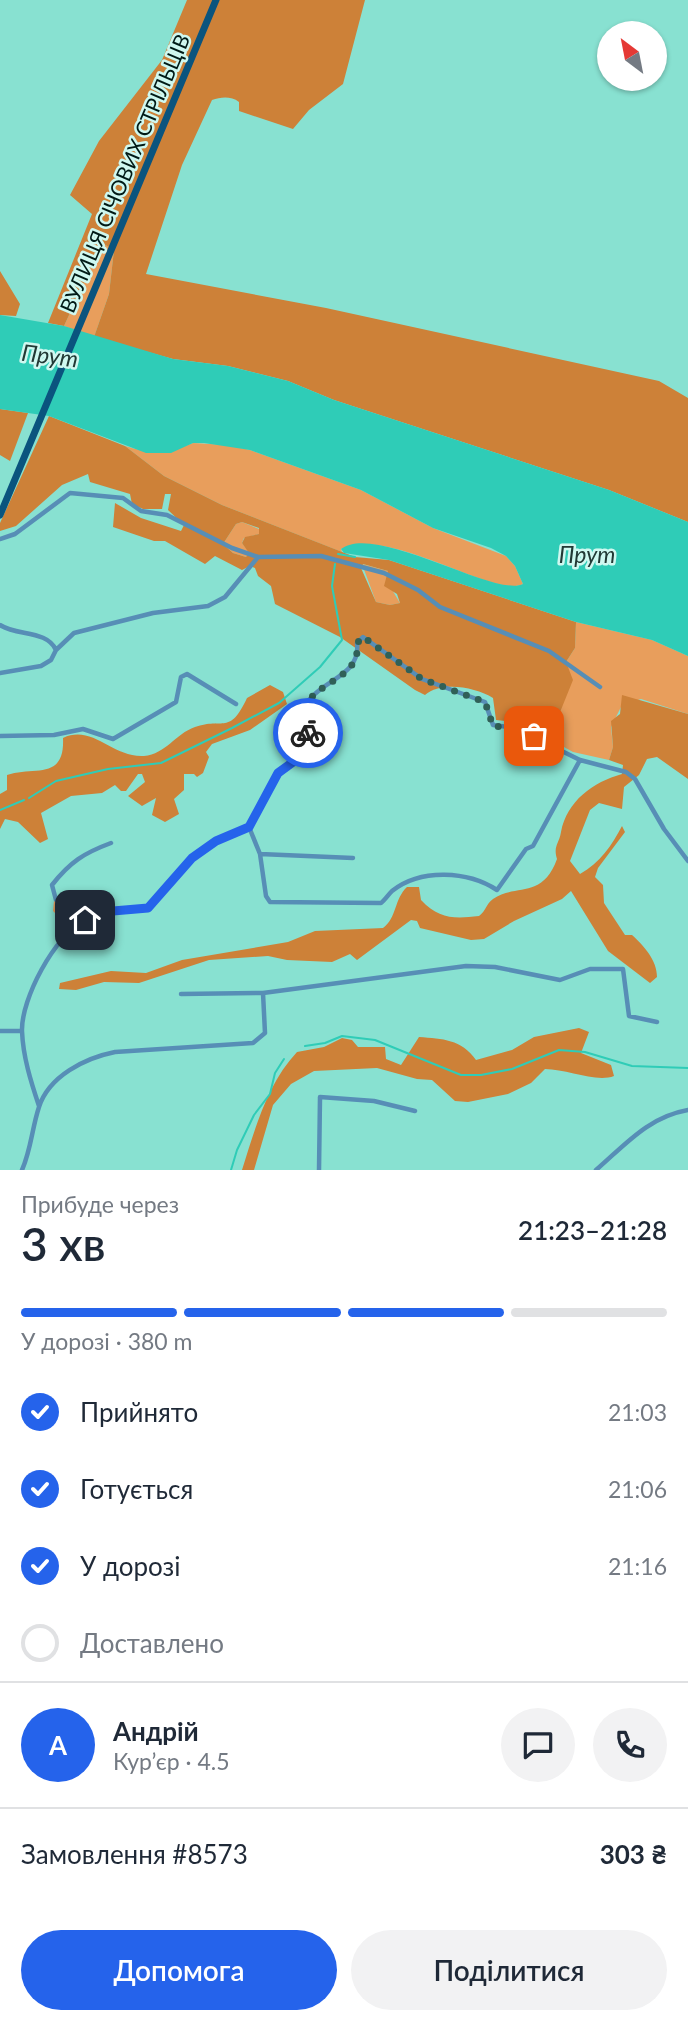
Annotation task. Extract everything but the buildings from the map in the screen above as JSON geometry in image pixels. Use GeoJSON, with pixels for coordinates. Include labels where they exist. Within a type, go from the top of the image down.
{"type":"FeatureCollection","features":[{"type":"Feature","properties":{"kind":"main road","name":"ВУЛИЦЯ СІЧОВИХ СТРІЛЬЦІВ"},"geometry":{"type":"LineString","coordinates":[[0,515],[216,0]]}},
{"type":"Feature","properties":{"kind":"street"},"geometry":{"type":"LineString","coordinates":[[0,538],[15,534],[70,493],[111,495],[123,498],[141,511],[167,515],[232,548],[258,557],[321,556],[384,573],[418,590],[440,607],[549,651],[600,687]]}},
{"type":"Feature","properties":{"kind":"street"},"geometry":{"type":"LineString","coordinates":[[0,673],[41,666],[51,660],[56,650],[74,633],[85,629],[153,613],[208,606],[225,597],[258,557]]}},
{"type":"Feature","properties":{"kind":"street"},"geometry":{"type":"LineString","coordinates":[[0,625],[11,631],[44,638],[56,650]]}},
{"type":"Feature","properties":{"kind":"street"},"geometry":{"type":"LineString","coordinates":[[39,1106],[30,1077],[22,1031],[25,1009],[59,941],[85,920],[113,911],[148,908],[192,858],[216,841],[249,827],[278,773],[299,760],[307,746],[310,699],[352,666],[358,658],[357,643],[363,637],[422,679],[485,702],[493,726],[515,728],[580,760],[626,772],[635,779],[664,829],[688,861]]}},
{"type":"Feature","properties":{"kind":"street"},"geometry":{"type":"LineString","coordinates":[[0,736],[54,735],[83,729],[113,739],[176,702],[181,677],[187,674],[236,704]]}},
{"type":"Feature","properties":{"kind":"street"},"geometry":{"type":"LineString","coordinates":[[249,827],[260,855],[266,896],[270,902],[381,903],[404,884],[457,874],[483,881],[497,890],[526,849],[533,846],[580,760]]}},
{"type":"Feature","properties":{"kind":"street"},"geometry":{"type":"LineString","coordinates":[[111,843],[81,854],[68,864],[52,885],[56,900],[113,911]]}},
{"type":"Feature","properties":{"kind":"street"},"geometry":{"type":"LineString","coordinates":[[260,855],[353,858]]}},
{"type":"Feature","properties":{"kind":"street"},"geometry":{"type":"LineString","coordinates":[[181,994],[263,993],[466,966],[495,967],[560,980],[590,969],[623,969],[629,1016],[657,1022]]}},
{"type":"Feature","properties":{"kind":"street"},"geometry":{"type":"LineString","coordinates":[[22,1170],[39,1106],[51,1084],[96,1056],[253,1043],[265,1032],[263,993]]}},
{"type":"Feature","properties":{"kind":"street"},"geometry":{"type":"LineString","coordinates":[[0,1031],[22,1031]]}},
{"type":"Feature","properties":{"kind":"street"},"geometry":{"type":"LineString","coordinates":[[319,1170],[320,1097],[374,1101],[415,1111]]}},
{"type":"Feature","properties":{"kind":"street"},"geometry":{"type":"LineString","coordinates":[[596,1170],[642,1128],[667,1114],[688,1110]]}},
{"type":"Feature","properties":{"kind":"shaded area"},"geometry":{"type":"Polygon","coordinates":[[[187,0],[365,0],[343,84],[309,110],[293,129],[239,111],[239,102],[233,99],[212,100],[182,165],[146,274],[326,308],[659,381],[688,398],[688,522],[609,490],[334,400],[288,381],[228,366],[173,359],[94,337],[109,294],[114,250],[102,243],[64,326],[48,323],[92,214],[70,195],[99,141],[162,60],[187,0]]]}},
{"type":"Feature","properties":{"kind":"shaded area"},"geometry":{"type":"Polygon","coordinates":[[[102,243],[114,250],[109,294],[94,337],[64,326],[102,243]]]}},
{"type":"Feature","properties":{"kind":"shaded area"},"geometry":{"type":"Polygon","coordinates":[[[0,271],[20,304],[16,316],[0,315],[0,271]]]}},
{"type":"Feature","properties":{"kind":"shaded area"},"geometry":{"type":"Polygon","coordinates":[[[0,409],[28,413],[10,461],[0,455],[0,409]]]}},
{"type":"Feature","properties":{"kind":"shaded area"},"geometry":{"type":"Polygon","coordinates":[[[49,416],[125,446],[164,476],[222,505],[355,557],[389,560],[576,622],[575,648],[566,662],[573,680],[552,732],[546,737],[516,722],[496,720],[493,698],[477,691],[449,687],[425,695],[340,637],[275,604],[271,586],[258,576],[255,568],[250,566],[242,570],[215,556],[205,564],[165,541],[154,541],[113,527],[115,503],[141,518],[181,531],[184,525],[168,510],[171,494],[165,494],[162,509],[143,509],[132,504],[130,494],[90,482],[88,474],[62,485],[16,526],[0,531],[0,523],[49,416]],[[242,522],[236,524],[223,544],[233,553],[246,557],[249,553],[242,543],[245,537],[259,534],[259,528],[242,522]],[[363,564],[361,568],[376,602],[390,605],[400,603],[397,594],[384,586],[388,571],[363,564]]]}},
{"type":"Feature","properties":{"kind":"shaded area"},"geometry":{"type":"Polygon","coordinates":[[[193,443],[227,445],[250,450],[361,490],[433,528],[506,556],[515,566],[523,584],[509,586],[489,581],[386,546],[362,544],[341,549],[342,552],[222,505],[164,476],[125,446],[159,452],[193,443]]]}},
{"type":"Feature","properties":{"kind":"shaded area"},"geometry":{"type":"Polygon","coordinates":[[[242,522],[259,529],[259,534],[244,538],[242,543],[250,553],[246,557],[233,553],[223,544],[236,524],[242,522]]]}},
{"type":"Feature","properties":{"kind":"shaded area"},"geometry":{"type":"Polygon","coordinates":[[[362,564],[388,571],[391,588],[400,603],[390,605],[376,602],[362,564]]]}},
{"type":"Feature","properties":{"kind":"shaded area"},"geometry":{"type":"Polygon","coordinates":[[[576,622],[652,640],[688,656],[688,714],[641,699],[622,705],[611,727],[613,747],[609,760],[573,752],[546,737],[552,732],[566,662],[575,648],[576,622]]]}},
{"type":"Feature","properties":{"kind":"shaded area"},"geometry":{"type":"Polygon","coordinates":[[[270,685],[283,692],[287,704],[250,730],[212,744],[206,752],[209,757],[203,773],[197,777],[194,774],[184,774],[184,790],[174,799],[179,814],[165,822],[152,815],[156,798],[142,806],[128,796],[145,782],[142,774],[138,774],[126,791],[121,791],[115,785],[102,793],[71,796],[41,813],[48,839],[40,843],[18,822],[5,819],[0,829],[0,794],[7,790],[7,775],[53,766],[59,761],[63,738],[84,735],[122,752],[144,756],[152,754],[195,727],[230,721],[241,710],[247,698],[270,685]]]}},
{"type":"Feature","properties":{"kind":"shaded area"},"geometry":{"type":"Polygon","coordinates":[[[622,695],[688,714],[688,779],[657,757],[647,759],[639,775],[624,787],[622,809],[599,803],[590,810],[570,861],[580,874],[587,870],[605,853],[622,826],[625,832],[598,868],[595,877],[603,885],[604,903],[625,935],[632,935],[652,959],[657,977],[650,983],[608,951],[571,891],[562,899],[514,921],[484,939],[471,940],[420,928],[417,921],[411,920],[357,960],[350,954],[332,962],[287,960],[268,956],[209,960],[139,983],[104,982],[76,990],[59,989],[60,983],[111,971],[146,973],[182,960],[288,942],[315,931],[383,928],[391,919],[407,887],[419,887],[421,900],[441,914],[454,917],[479,916],[493,899],[502,894],[528,888],[544,880],[557,859],[556,848],[564,821],[575,802],[601,782],[622,774],[623,765],[609,760],[613,747],[611,721],[620,714],[622,695]]]}},
{"type":"Feature","properties":{"kind":"shaded area"},"geometry":{"type":"Polygon","coordinates":[[[54,901],[91,910],[91,914],[69,927],[53,911],[54,901]]]}},
{"type":"Feature","properties":{"kind":"shaded area"},"geometry":{"type":"Polygon","coordinates":[[[579,1028],[589,1032],[581,1053],[611,1065],[614,1076],[599,1078],[545,1069],[531,1083],[508,1094],[468,1102],[455,1101],[432,1080],[417,1079],[377,1068],[314,1071],[291,1084],[273,1105],[254,1170],[242,1170],[270,1093],[297,1052],[324,1047],[342,1038],[352,1040],[358,1047],[385,1047],[386,1059],[401,1065],[419,1037],[458,1044],[476,1060],[512,1050],[534,1037],[579,1028]]]}},
{"type":"Feature","properties":{"kind":"water","name":"Прут"},"geometry":{"type":"Polygon","coordinates":[[[0,315],[64,326],[173,359],[228,366],[288,381],[334,400],[609,490],[688,522],[688,656],[652,640],[576,622],[389,560],[344,553],[341,549],[357,543],[380,545],[488,581],[509,585],[523,584],[515,566],[506,556],[491,548],[433,528],[361,490],[250,450],[193,443],[171,453],[146,453],[49,416],[0,409],[0,315]]]}},
{"type":"Feature","properties":{"kind":"waterway"},"geometry":{"type":"LineString","coordinates":[[338,554],[355,557]]}},
{"type":"Feature","properties":{"kind":"waterway"},"geometry":{"type":"LineString","coordinates":[[29,798],[56,781],[108,769],[161,763],[279,703],[320,667],[342,640],[332,586],[335,564]]}},
{"type":"Feature","properties":{"kind":"waterway"},"geometry":{"type":"LineString","coordinates":[[0,810],[24,800]]}},
{"type":"Feature","properties":{"kind":"waterway"},"geometry":{"type":"LineString","coordinates":[[305,1046],[325,1043],[342,1036],[375,1040],[461,1075],[481,1075],[512,1069],[559,1050],[585,1052],[632,1066],[688,1068]]}},
{"type":"Feature","properties":{"kind":"waterway"},"geometry":{"type":"LineString","coordinates":[[231,1170],[237,1150],[254,1115],[270,1094],[275,1073],[284,1059]]}},
{"type":"Feature","properties":{"kind":"way so far"},"geometry":{"type":"LineString","coordinates":[[308,733],[310,699],[352,666],[358,658],[357,643],[363,637],[422,679],[485,702],[493,726],[515,728],[534,736]]}},
{"type":"Feature","properties":{"kind":"route"},"geometry":{"type":"LineString","coordinates":[[85,920],[113,911],[148,908],[192,858],[216,841],[249,827],[278,773],[304,754],[308,733]]}}]}
